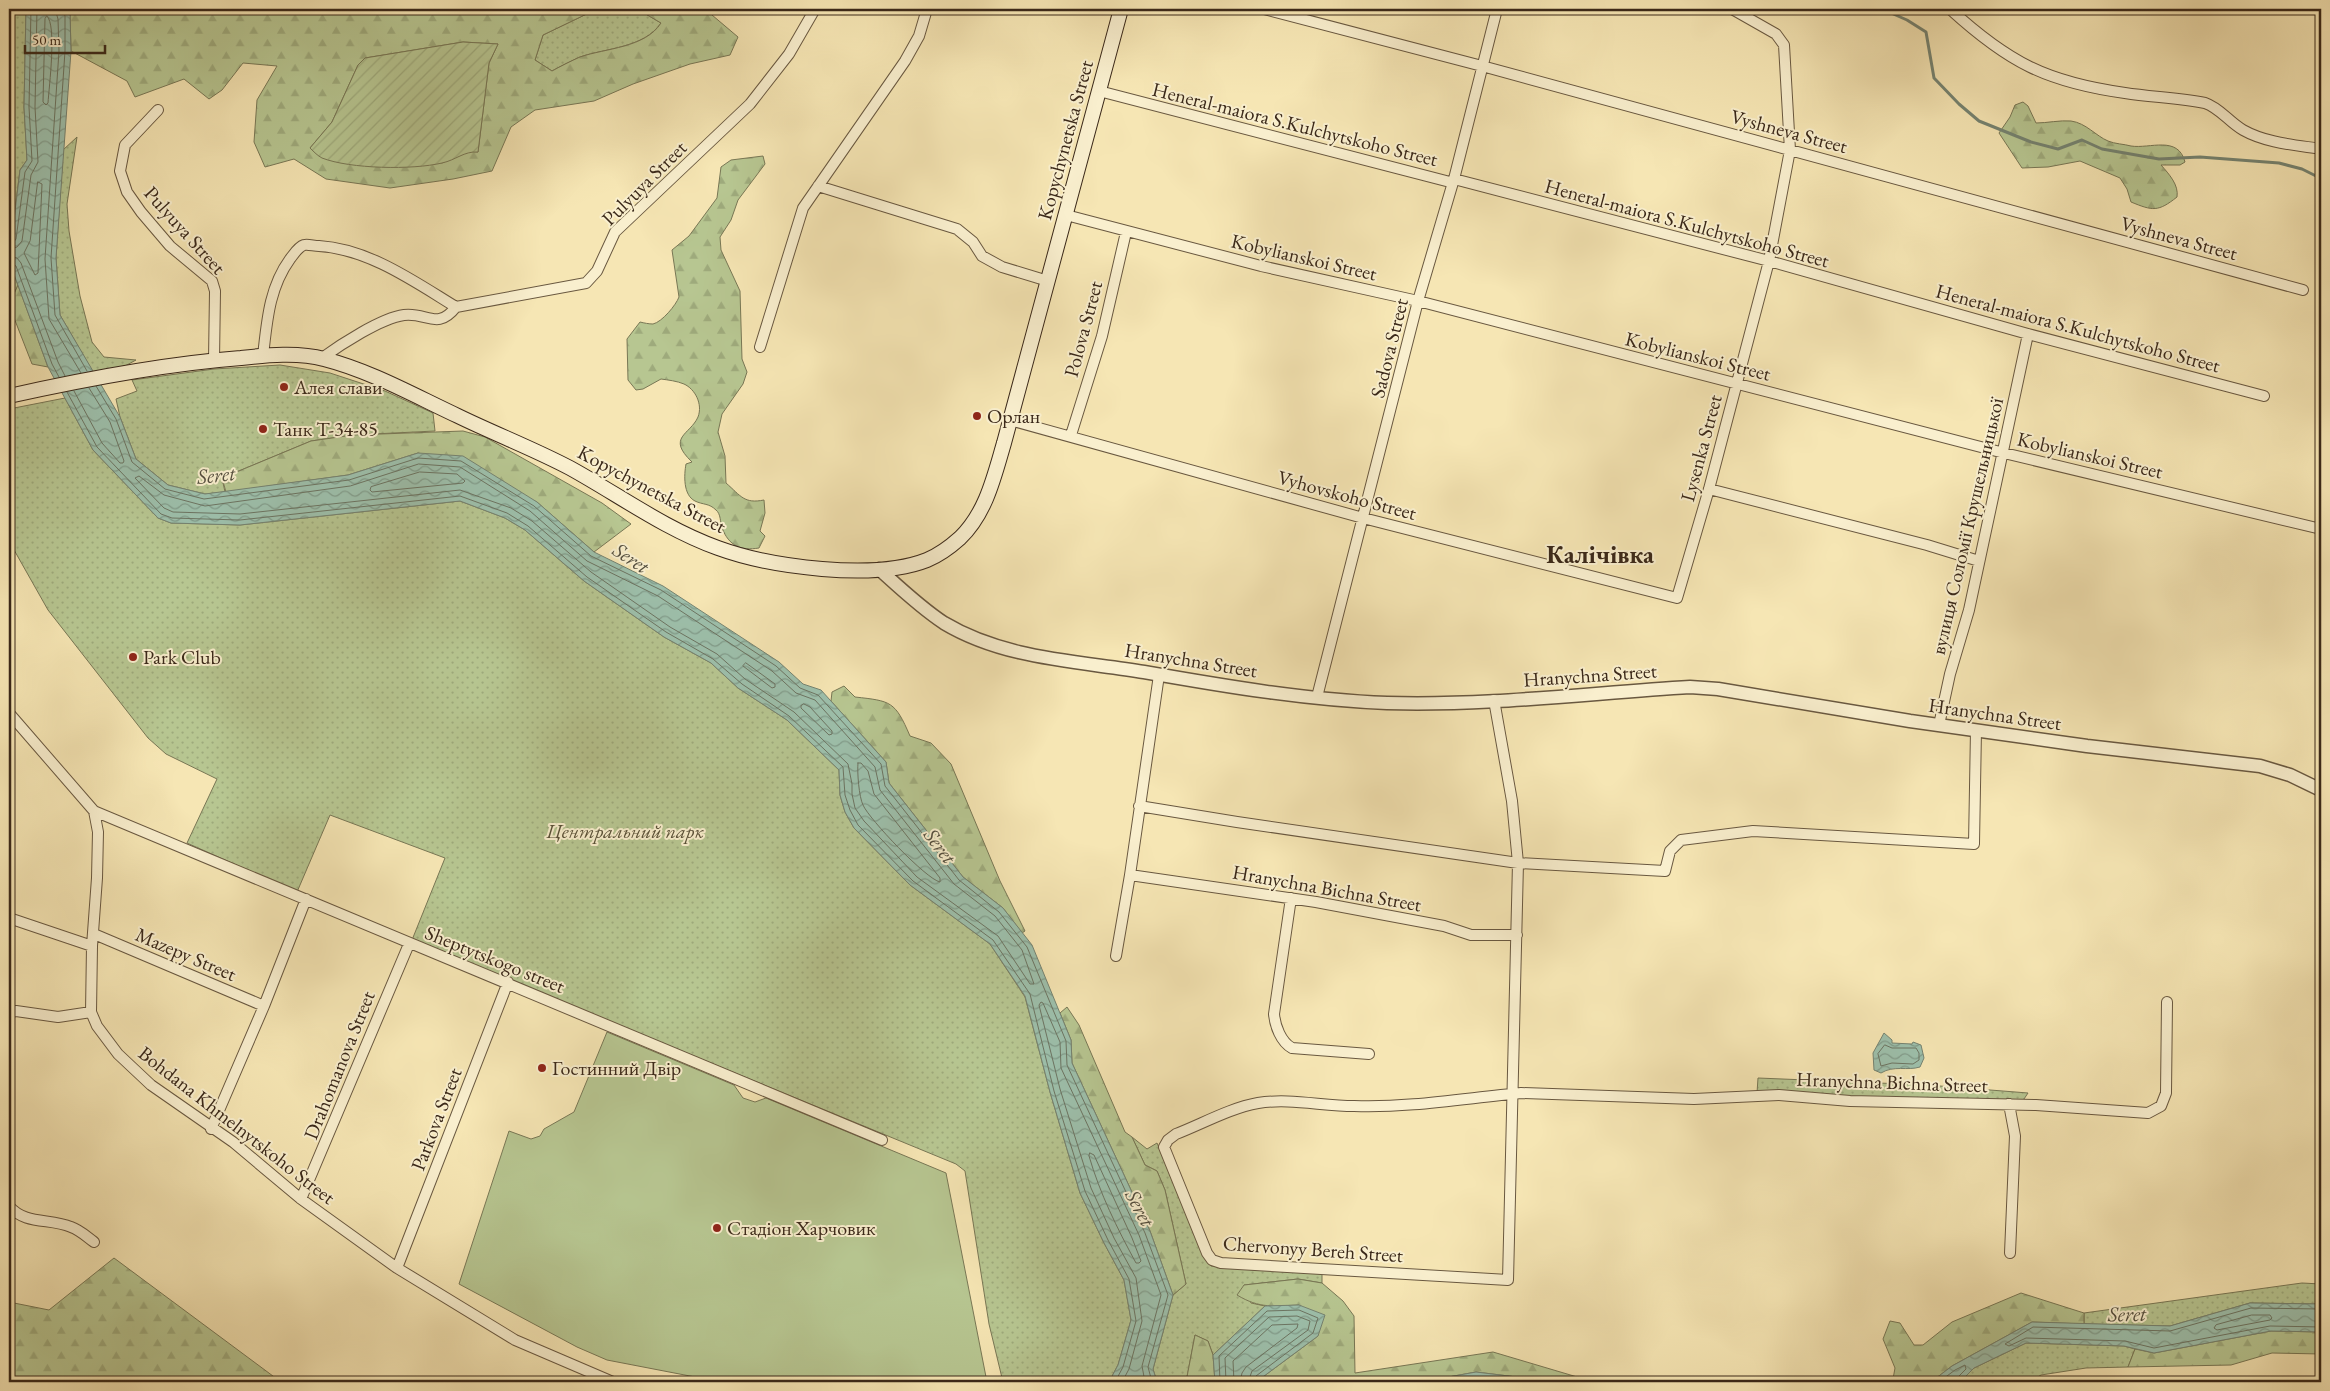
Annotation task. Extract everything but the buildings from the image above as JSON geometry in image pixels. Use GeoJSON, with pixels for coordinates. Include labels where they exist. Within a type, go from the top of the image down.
{"type":"FeatureCollection","features":[{"type":"Feature","properties":{"kind":"main road","name":"Kopychynetska Street"},"geometry":{"type":"LineString","coordinates":[[9,396],[126,372],[214,360],[263,356],[322,358],[348,366],[568,467],[688,535],[718,548],[747,557],[785,564],[845,570],[880,569],[909,565],[933,557],[952,545],[968,529],[980,512],[987,496],[1010,420],[1122,9]]}},
{"type":"Feature","properties":{"kind":"street","name":"Pulyuya Street"},"geometry":{"type":"LineString","coordinates":[[322,358],[358,335],[406,315],[439,320],[449,317],[456,307],[586,283],[597,272],[615,232],[750,104],[789,54],[816,9]]}},
{"type":"Feature","properties":{"kind":"street"},"geometry":{"type":"LineString","coordinates":[[760,347],[803,208],[905,61],[919,36],[927,9]]}},
{"type":"Feature","properties":{"kind":"street","name":"Vyshneva Street"},"geometry":{"type":"LineString","coordinates":[[1264,9],[1482,66],[2303,290]]}},
{"type":"Feature","properties":{"kind":"street","name":"Sadova Street"},"geometry":{"type":"LineString","coordinates":[[1317,697],[1418,301],[1454,180],[1497,9]]}},
{"type":"Feature","properties":{"kind":"street","name":"Lysenka Street"},"geometry":{"type":"LineString","coordinates":[[1677,598],[1709,489],[1769,261],[1790,150],[1784,45],[1776,34],[1732,9]]}},
{"type":"Feature","properties":{"kind":"street"},"geometry":{"type":"LineString","coordinates":[[1950,9],[1997,48],[2046,76],[2123,93],[2205,103],[2212,106],[2238,127],[2252,134],[2288,144],[2321,149]]}},
{"type":"Feature","properties":{"kind":"street","name":"Heneral-maiora S.Kulchytskoho Street"},"geometry":{"type":"LineString","coordinates":[[1099,91],[1450,182],[1454,180],[1769,261],[2028,334],[2264,396]]}},
{"type":"Feature","properties":{"kind":"street","name":"Pulyuya Street"},"geometry":{"type":"LineString","coordinates":[[158,110],[125,145],[120,172],[127,192],[170,246],[212,281],[215,291],[214,360]]}},
{"type":"Feature","properties":{"kind":"street"},"geometry":{"type":"LineString","coordinates":[[818,186],[957,229],[973,242],[982,256],[1002,267],[1048,282]]}},
{"type":"Feature","properties":{"kind":"street","name":"Kobylianskoi Street"},"geometry":{"type":"LineString","coordinates":[[1066,215],[1261,266],[1418,301],[2004,454],[2321,528]]}},
{"type":"Feature","properties":{"kind":"street","name":"Polova Street"},"geometry":{"type":"LineString","coordinates":[[1071,435],[1102,336],[1126,232]]}},
{"type":"Feature","properties":{"kind":"street"},"geometry":{"type":"LineString","coordinates":[[263,356],[269,304],[277,282],[297,250],[304,245],[326,246],[369,258],[456,307]]}},
{"type":"Feature","properties":{"kind":"street","name":"вулиця Соломії Крушельницької"},"geometry":{"type":"LineString","coordinates":[[1939,725],[1950,674],[1969,610],[2004,454],[2028,334]]}},
{"type":"Feature","properties":{"kind":"street","name":"Vyhovskoho Street"},"geometry":{"type":"LineString","coordinates":[[1010,420],[1071,435],[1206,475],[1363,518],[1677,598]]}},
{"type":"Feature","properties":{"kind":"street"},"geometry":{"type":"LineString","coordinates":[[1709,489],[1927,545],[1979,561]]}},
{"type":"Feature","properties":{"kind":"street","name":"Hranychna Street"},"geometry":{"type":"LineString","coordinates":[[880,569],[937,618],[980,640],[1006,649],[1033,655],[1159,675],[1317,697],[1402,703],[1494,700],[1705,688],[2087,746],[2260,766],[2290,775],[2321,790]]}},
{"type":"Feature","properties":{"kind":"street"},"geometry":{"type":"LineString","coordinates":[[1116,956],[1130,875],[1159,675]]}},
{"type":"Feature","properties":{"kind":"street"},"geometry":{"type":"LineString","coordinates":[[1494,700],[1512,801],[1518,863],[1513,1094]]}},
{"type":"Feature","properties":{"kind":"street"},"geometry":{"type":"LineString","coordinates":[[9,714],[94,810],[98,832],[92,946],[91,1012],[58,1017],[16,1011],[9,1013]]}},
{"type":"Feature","properties":{"kind":"street"},"geometry":{"type":"LineString","coordinates":[[1139,806],[1518,863],[1665,871],[1670,851],[1681,840],[1762,830],[1817,836],[1974,844],[1976,730]]}},
{"type":"Feature","properties":{"kind":"street","name":"Sheptytskogo street"},"geometry":{"type":"LineString","coordinates":[[94,810],[409,944],[508,982],[882,1140]]}},
{"type":"Feature","properties":{"kind":"street","name":"Hranychna Bichna Street"},"geometry":{"type":"LineString","coordinates":[[1130,875],[1291,898],[1444,926],[1471,935],[1517,935]]}},
{"type":"Feature","properties":{"kind":"street"},"geometry":{"type":"LineString","coordinates":[[1291,898],[1274,1014],[1277,1028],[1285,1042],[1292,1048],[1368,1054]]}},
{"type":"Feature","properties":{"kind":"street"},"geometry":{"type":"LineString","coordinates":[[211,1129],[264,1006],[306,899]]}},
{"type":"Feature","properties":{"kind":"street"},"geometry":{"type":"LineString","coordinates":[[9,918],[92,946]]}},
{"type":"Feature","properties":{"kind":"street","name":"Mazepy Street"},"geometry":{"type":"LineString","coordinates":[[94,934],[264,1006]]}},
{"type":"Feature","properties":{"kind":"street","name":"Drahomanova Street"},"geometry":{"type":"LineString","coordinates":[[301,1199],[409,944]]}},
{"type":"Feature","properties":{"kind":"street","name":"Parkova Street"},"geometry":{"type":"LineString","coordinates":[[397,1268],[508,982]]}},
{"type":"Feature","properties":{"kind":"street","name":"Hranychna Bichna Street"},"geometry":{"type":"LineString","coordinates":[[1513,1094],[1694,1099],[1779,1094],[1850,1101],[2009,1104],[2138,1113],[2157,1110],[2163,1104],[2167,1088],[2167,1002]]}},
{"type":"Feature","properties":{"kind":"street","name":"Bohdana Khmelnytskoho Street"},"geometry":{"type":"LineString","coordinates":[[91,1012],[98,1026],[118,1054],[151,1085],[211,1129],[233,1142],[301,1199],[397,1268],[515,1340],[613,1382]]}},
{"type":"Feature","properties":{"kind":"street","name":"Chervonyy Bereh Street"},"geometry":{"type":"LineString","coordinates":[[1513,1094],[1508,1280],[1216,1262],[1207,1253],[1164,1147],[1168,1140],[1176,1134],[1258,1103],[1282,1102],[1366,1106],[1487,1098],[1513,1094]]}},
{"type":"Feature","properties":{"kind":"street"},"geometry":{"type":"LineString","coordinates":[[2009,1104],[2015,1136],[2010,1253]]}},
{"type":"Feature","properties":{"kind":"street"},"geometry":{"type":"LineString","coordinates":[[9,1206],[14,1212],[29,1219],[71,1226],[94,1242]]}},
{"type":"Feature","properties":{"kind":"green space"},"geometry":{"type":"Polygon","coordinates":[[[15,9],[26,9],[24,107],[27,160],[20,170],[9,256],[9,73],[15,9]]]}},
{"type":"Feature","properties":{"kind":"green space"},"geometry":{"type":"Polygon","coordinates":[[[65,9],[597,9],[543,35],[535,60],[552,71],[580,57],[624,46],[645,38],[661,23],[644,13],[645,9],[709,9],[712,15],[738,37],[730,55],[690,64],[633,84],[594,101],[535,110],[511,127],[492,171],[390,188],[326,179],[294,159],[265,167],[254,142],[257,100],[277,66],[243,63],[222,90],[209,99],[184,79],[135,97],[127,81],[71,51],[70,13],[65,9]],[[463,42],[365,58],[358,65],[332,122],[310,148],[442,163],[468,151],[478,152],[489,63],[498,44],[463,42]]]}},
{"type":"Feature","properties":{"kind":"green space"},"geometry":{"type":"Polygon","coordinates":[[[597,9],[645,9],[644,13],[661,23],[645,38],[624,46],[580,57],[552,71],[535,60],[543,35],[597,9]]]}},
{"type":"Feature","properties":{"kind":"green space"},"geometry":{"type":"Polygon","coordinates":[[[463,42],[498,44],[489,63],[478,152],[468,153],[447,162],[430,165],[382,167],[334,162],[320,157],[310,148],[332,122],[358,65],[365,58],[463,42]]]}},
{"type":"Feature","properties":{"kind":"green space"},"geometry":{"type":"Polygon","coordinates":[[[2023,102],[2028,106],[2036,123],[2071,121],[2081,124],[2104,139],[2114,143],[2131,146],[2162,145],[2176,149],[2185,162],[2180,165],[2161,165],[2175,184],[2177,197],[2160,208],[2139,205],[2131,202],[2127,189],[2120,178],[2080,161],[2048,167],[2022,168],[1999,133],[2010,117],[2015,105],[2023,102]]]}},
{"type":"Feature","properties":{"kind":"green space"},"geometry":{"type":"Polygon","coordinates":[[[77,137],[67,204],[69,231],[80,296],[92,342],[104,357],[136,360],[125,366],[93,372],[60,315],[56,258],[63,150],[77,137]]]}},
{"type":"Feature","properties":{"kind":"green space"},"geometry":{"type":"Polygon","coordinates":[[[763,156],[765,164],[738,200],[731,220],[720,237],[721,250],[740,291],[742,359],[747,372],[743,384],[722,414],[718,432],[725,456],[726,483],[747,500],[764,500],[765,513],[760,531],[765,536],[759,548],[747,549],[736,546],[728,539],[722,528],[718,512],[711,506],[695,501],[686,490],[686,464],[692,462],[684,454],[680,442],[698,417],[699,402],[695,393],[684,384],[661,379],[643,389],[636,390],[628,380],[627,339],[640,322],[657,323],[668,313],[679,297],[672,250],[689,236],[717,198],[721,167],[731,160],[763,156]]]}},
{"type":"Feature","properties":{"kind":"green space"},"geometry":{"type":"Polygon","coordinates":[[[9,261],[18,285],[14,294],[9,292],[9,261]]]}},
{"type":"Feature","properties":{"kind":"green space"},"geometry":{"type":"Polygon","coordinates":[[[18,285],[48,367],[32,364],[9,305],[9,292],[14,294],[18,285]]]}},
{"type":"Feature","properties":{"kind":"green space"},"geometry":{"type":"Polygon","coordinates":[[[280,365],[330,373],[385,391],[433,413],[435,431],[353,435],[311,441],[222,478],[225,492],[205,494],[168,485],[136,459],[120,417],[116,399],[137,391],[132,380],[214,369],[280,365]]]}},
{"type":"Feature","properties":{"kind":"green space","name":"Центральний парк"},"geometry":{"type":"Polygon","coordinates":[[[65,398],[93,450],[158,518],[171,523],[240,525],[460,501],[505,518],[525,530],[584,581],[664,637],[711,663],[738,688],[787,720],[839,770],[840,795],[845,812],[854,828],[910,885],[990,944],[1025,997],[1050,1092],[1080,1193],[1124,1280],[1131,1320],[1118,1365],[1109,1382],[1003,1382],[989,1324],[965,1171],[956,1164],[412,940],[445,858],[330,815],[297,892],[187,843],[217,779],[166,754],[148,738],[48,610],[9,541],[9,409],[65,398]]]}},
{"type":"Feature","properties":{"kind":"green space"},"geometry":{"type":"Polygon","coordinates":[[[463,431],[485,437],[602,503],[631,524],[594,552],[537,502],[418,453],[348,475],[226,492],[222,478],[311,441],[353,435],[463,431]]]}},
{"type":"Feature","properties":{"kind":"green space"},"geometry":{"type":"Polygon","coordinates":[[[844,686],[855,697],[877,700],[890,705],[900,716],[910,736],[931,743],[951,764],[1000,881],[1025,931],[1022,933],[1003,908],[963,877],[889,783],[886,762],[831,701],[832,692],[844,686]]]}},
{"type":"Feature","properties":{"kind":"green space"},"geometry":{"type":"Polygon","coordinates":[[[1067,1007],[1079,1025],[1125,1132],[1132,1137],[1145,1165],[1157,1171],[1165,1190],[1186,1284],[1173,1295],[1150,1231],[1072,1063],[1071,1040],[1060,1013],[1067,1007]]]}},
{"type":"Feature","properties":{"kind":"green space","name":"Стадіон Харчовик"},"geometry":{"type":"Polygon","coordinates":[[[607,1032],[734,1085],[743,1098],[755,1102],[766,1098],[946,1173],[987,1382],[721,1382],[607,1360],[577,1347],[459,1284],[509,1131],[531,1139],[540,1136],[544,1129],[574,1112],[607,1032]]]}},
{"type":"Feature","properties":{"kind":"green space"},"geometry":{"type":"Polygon","coordinates":[[[1758,1078],[1927,1085],[2028,1093],[2024,1099],[2017,1102],[1757,1093],[1758,1078]]]}},
{"type":"Feature","properties":{"kind":"green space"},"geometry":{"type":"Polygon","coordinates":[[[1132,1137],[1147,1149],[1157,1143],[1211,1266],[1322,1272],[1322,1283],[1298,1279],[1244,1285],[1251,1303],[1265,1306],[1213,1355],[1208,1341],[1195,1335],[1186,1382],[1157,1382],[1153,1369],[1173,1295],[1186,1284],[1165,1190],[1157,1171],[1145,1165],[1132,1137]]]}},
{"type":"Feature","properties":{"kind":"green space"},"geometry":{"type":"Polygon","coordinates":[[[114,1258],[281,1382],[9,1382],[9,1302],[49,1310],[114,1258]]]}},
{"type":"Feature","properties":{"kind":"green space"},"geometry":{"type":"Polygon","coordinates":[[[1298,1279],[1322,1283],[1343,1301],[1354,1316],[1355,1373],[1493,1352],[1594,1382],[1557,1382],[1476,1372],[1421,1382],[1256,1382],[1318,1336],[1299,1305],[1260,1305],[1237,1295],[1244,1285],[1298,1279]]]}},
{"type":"Feature","properties":{"kind":"green space"},"geometry":{"type":"Polygon","coordinates":[[[2302,1283],[2321,1284],[2321,1304],[2250,1303],[2170,1326],[2084,1324],[2084,1313],[2302,1283]]]}},
{"type":"Feature","properties":{"kind":"green space"},"geometry":{"type":"Polygon","coordinates":[[[2021,1293],[2084,1313],[2084,1324],[2032,1322],[1952,1366],[1931,1382],[1888,1382],[1893,1379],[1895,1368],[1883,1339],[1890,1321],[1900,1323],[1914,1345],[1923,1345],[1952,1322],[2021,1293]]]}},
{"type":"Feature","properties":{"kind":"green space"},"geometry":{"type":"Polygon","coordinates":[[[2271,1331],[2321,1332],[2321,1354],[2272,1353],[2231,1365],[2128,1367],[2135,1349],[2154,1353],[2271,1331]]]}},
{"type":"Feature","properties":{"kind":"green space"},"geometry":{"type":"Polygon","coordinates":[[[1195,1335],[1208,1341],[1213,1355],[1215,1382],[1186,1382],[1195,1335]]]}},
{"type":"Feature","properties":{"kind":"green space"},"geometry":{"type":"Polygon","coordinates":[[[2026,1343],[2124,1346],[2135,1349],[2128,1367],[2086,1368],[2041,1375],[2029,1382],[1960,1382],[1974,1368],[2026,1343]]]}},
{"type":"Feature","properties":{"kind":"water"},"geometry":{"type":"Polygon","coordinates":[[[26,9],[65,9],[70,13],[71,51],[56,258],[60,315],[120,417],[136,459],[168,485],[205,494],[348,475],[418,453],[463,456],[537,502],[594,552],[663,586],[779,662],[803,684],[821,690],[886,762],[889,783],[963,877],[1003,908],[1032,945],[1071,1040],[1072,1063],[1150,1231],[1173,1295],[1153,1369],[1157,1382],[1109,1382],[1118,1365],[1131,1320],[1124,1280],[1080,1193],[1050,1092],[1025,996],[990,944],[910,885],[854,828],[845,812],[840,795],[839,770],[787,720],[738,688],[711,663],[664,637],[584,581],[525,530],[505,518],[460,501],[240,525],[171,523],[158,518],[93,450],[48,367],[9,261],[20,170],[27,160],[24,107],[26,9]]]}},
{"type":"Feature","properties":{"kind":"water"},"geometry":{"type":"Polygon","coordinates":[[[1884,1033],[1892,1040],[1892,1043],[1912,1044],[1913,1042],[1921,1045],[1924,1058],[1920,1067],[1891,1069],[1881,1073],[1874,1070],[1873,1053],[1884,1033]]]}},
{"type":"Feature","properties":{"kind":"water"},"geometry":{"type":"Polygon","coordinates":[[[2250,1303],[2321,1304],[2321,1332],[2271,1331],[2154,1353],[2124,1346],[2026,1343],[1974,1368],[1960,1382],[1931,1382],[1952,1366],[2032,1322],[2170,1326],[2250,1303]]]}},
{"type":"Feature","properties":{"kind":"water"},"geometry":{"type":"Polygon","coordinates":[[[1299,1305],[1325,1315],[1318,1336],[1256,1382],[1215,1382],[1213,1355],[1265,1306],[1299,1305]]]}},
{"type":"Feature","properties":{"kind":"water"},"geometry":{"type":"Polygon","coordinates":[[[1476,1372],[1557,1382],[1421,1382],[1476,1372]]]}},
{"type":"Feature","properties":{"kind":"waterway"},"geometry":{"type":"LineString","coordinates":[[1882,9],[1907,20],[1926,32],[1934,78],[1959,104],[1979,121],[2031,142],[2058,149],[2082,140],[2102,149],[2159,159],[2200,157],[2279,163],[2302,169],[2316,176],[2321,181]]}},
{"type":"Feature","properties":{"kind":"place","name":"Алея слави"},"geometry":{"type":"Point","coordinates":[284,387]}},
{"type":"Feature","properties":{"kind":"place","name":"Орлан"},"geometry":{"type":"Point","coordinates":[977,416]}},
{"type":"Feature","properties":{"kind":"place","name":"Танк Т-34-85"},"geometry":{"type":"Point","coordinates":[263,429]}},
{"type":"Feature","properties":{"kind":"place","name":"Park Club"},"geometry":{"type":"Point","coordinates":[133,657]}},
{"type":"Feature","properties":{"kind":"place","name":"Гостинний Двір"},"geometry":{"type":"Point","coordinates":[542,1068]}},
{"type":"Feature","properties":{"kind":"place","name":"Стадіон Харчовик"},"geometry":{"type":"Point","coordinates":[717,1228]}},
{"type":"Feature","properties":{"kind":"district","name":"Калічівка"},"geometry":{"type":"Point","coordinates":[1600,554]}},
{"type":"Feature","properties":{"kind":"water label","name":"Seret"},"geometry":{"type":"Point","coordinates":[216,475]}},
{"type":"Feature","properties":{"kind":"water label","name":"Seret"},"geometry":{"type":"Point","coordinates":[631,558]}},
{"type":"Feature","properties":{"kind":"water label","name":"Seret"},"geometry":{"type":"Point","coordinates":[940,846]}},
{"type":"Feature","properties":{"kind":"water label","name":"Seret"},"geometry":{"type":"Point","coordinates":[1140,1208]}},
{"type":"Feature","properties":{"kind":"water label","name":"Seret"},"geometry":{"type":"Point","coordinates":[2127,1314]}}]}
